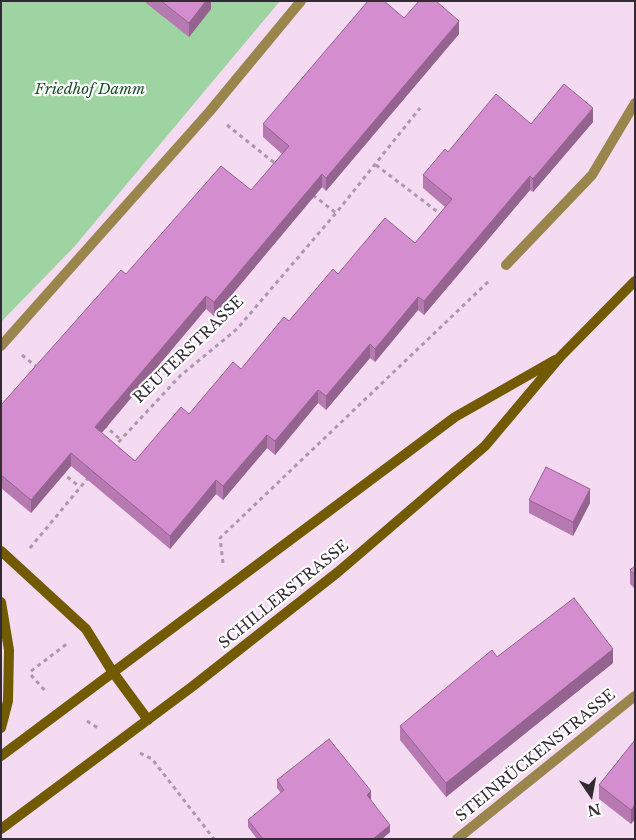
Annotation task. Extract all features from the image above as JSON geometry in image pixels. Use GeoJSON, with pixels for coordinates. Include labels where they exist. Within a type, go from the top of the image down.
{"type":"FeatureCollection","features":[{"type":"Feature","properties":{"kind":"main road","name":"SCHILLERSTRASSE"},"geometry":{"type":"LineString","coordinates":[[1,829],[148,720],[338,572],[485,446],[560,356],[635,281]]}},
{"type":"Feature","properties":{"kind":"main road","name":"SCHILLERSTRASSE"},"geometry":{"type":"LineString","coordinates":[[1,756],[112,671],[455,418],[560,356]]}},
{"type":"Feature","properties":{"kind":"main road"},"geometry":{"type":"LineString","coordinates":[[1,551],[86,629],[112,671],[148,720]]}},
{"type":"Feature","properties":{"kind":"main road"},"geometry":{"type":"LineString","coordinates":[[1,602],[9,650],[8,701],[1,728]]}},
{"type":"Feature","properties":{"kind":"street"},"geometry":{"type":"LineString","coordinates":[[4,344],[210,111],[301,1]]}},
{"type":"Feature","properties":{"kind":"street"},"geometry":{"type":"LineString","coordinates":[[506,265],[592,175],[635,103]]}},
{"type":"Feature","properties":{"kind":"street","name":"STEINRÜCKENSTRASSE"},"geometry":{"type":"LineString","coordinates":[[457,839],[635,696]]}},
{"type":"Feature","properties":{"kind":"path","name":"REUTERSTRASSE"},"geometry":{"type":"LineString","coordinates":[[109,453],[180,376],[237,329],[376,165],[420,108]]}},
{"type":"Feature","properties":{"kind":"path"},"geometry":{"type":"LineString","coordinates":[[210,111],[284,171]]}},
{"type":"Feature","properties":{"kind":"path"},"geometry":{"type":"LineString","coordinates":[[376,165],[445,218]]}},
{"type":"Feature","properties":{"kind":"path"},"geometry":{"type":"LineString","coordinates":[[306,189],[336,213]]}},
{"type":"Feature","properties":{"kind":"path"},"geometry":{"type":"LineString","coordinates":[[226,587],[220,538],[506,265]]}},
{"type":"Feature","properties":{"kind":"path"},"geometry":{"type":"LineString","coordinates":[[4,344],[39,369]]}},
{"type":"Feature","properties":{"kind":"path"},"geometry":{"type":"LineString","coordinates":[[98,420],[120,439]]}},
{"type":"Feature","properties":{"kind":"path"},"geometry":{"type":"LineString","coordinates":[[57,468],[80,487]]}},
{"type":"Feature","properties":{"kind":"path"},"geometry":{"type":"LineString","coordinates":[[41,534],[92,474]]}},
{"type":"Feature","properties":{"kind":"path"},"geometry":{"type":"LineString","coordinates":[[8,673],[30,673],[86,629]]}},
{"type":"Feature","properties":{"kind":"path"},"geometry":{"type":"LineString","coordinates":[[152,759],[214,839]]}},
{"type":"Feature","properties":{"kind":"green space","name":"Friedhof Damm"},"geometry":{"type":"Polygon","coordinates":[[[1,1],[280,1],[74,247],[1,322],[1,1]]]}},
{"type":"Feature","properties":{"kind":"building"},"geometry":{"type":"Polygon","coordinates":[[[161,1],[206,1],[189,23],[161,1]]]}},
{"type":"Feature","properties":{"kind":"building"},"geometry":{"type":"Polygon","coordinates":[[[368,1],[384,1],[404,18],[419,1],[436,1],[459,21],[326,178],[322,174],[214,302],[206,296],[95,427],[135,461],[181,407],[189,414],[233,362],[241,369],[284,317],[289,321],[333,269],[338,274],[385,218],[415,243],[452,199],[423,175],[445,149],[448,152],[496,94],[531,124],[564,84],[593,108],[533,179],[530,176],[424,301],[418,297],[375,349],[370,344],[326,396],[318,390],[275,441],[267,435],[223,486],[216,480],[170,536],[71,453],[31,500],[1,475],[1,405],[121,270],[126,274],[221,166],[251,190],[289,146],[263,124],[368,1]]]}},
{"type":"Feature","properties":{"kind":"building"},"geometry":{"type":"Polygon","coordinates":[[[546,467],[590,489],[573,522],[529,500],[546,467]]]}},
{"type":"Feature","properties":{"kind":"building"},"geometry":{"type":"Polygon","coordinates":[[[635,566],[635,575],[630,570],[635,566]]]}},
{"type":"Feature","properties":{"kind":"building"},"geometry":{"type":"Polygon","coordinates":[[[574,598],[613,649],[446,783],[400,726],[492,650],[497,657],[574,598]]]}},
{"type":"Feature","properties":{"kind":"building"},"geometry":{"type":"Polygon","coordinates":[[[329,739],[371,791],[367,795],[390,825],[373,839],[263,839],[248,820],[284,790],[277,780],[329,739]]]}},
{"type":"Feature","properties":{"kind":"building"},"geometry":{"type":"Polygon","coordinates":[[[635,740],[635,805],[631,810],[599,785],[635,740]]]}}]}
